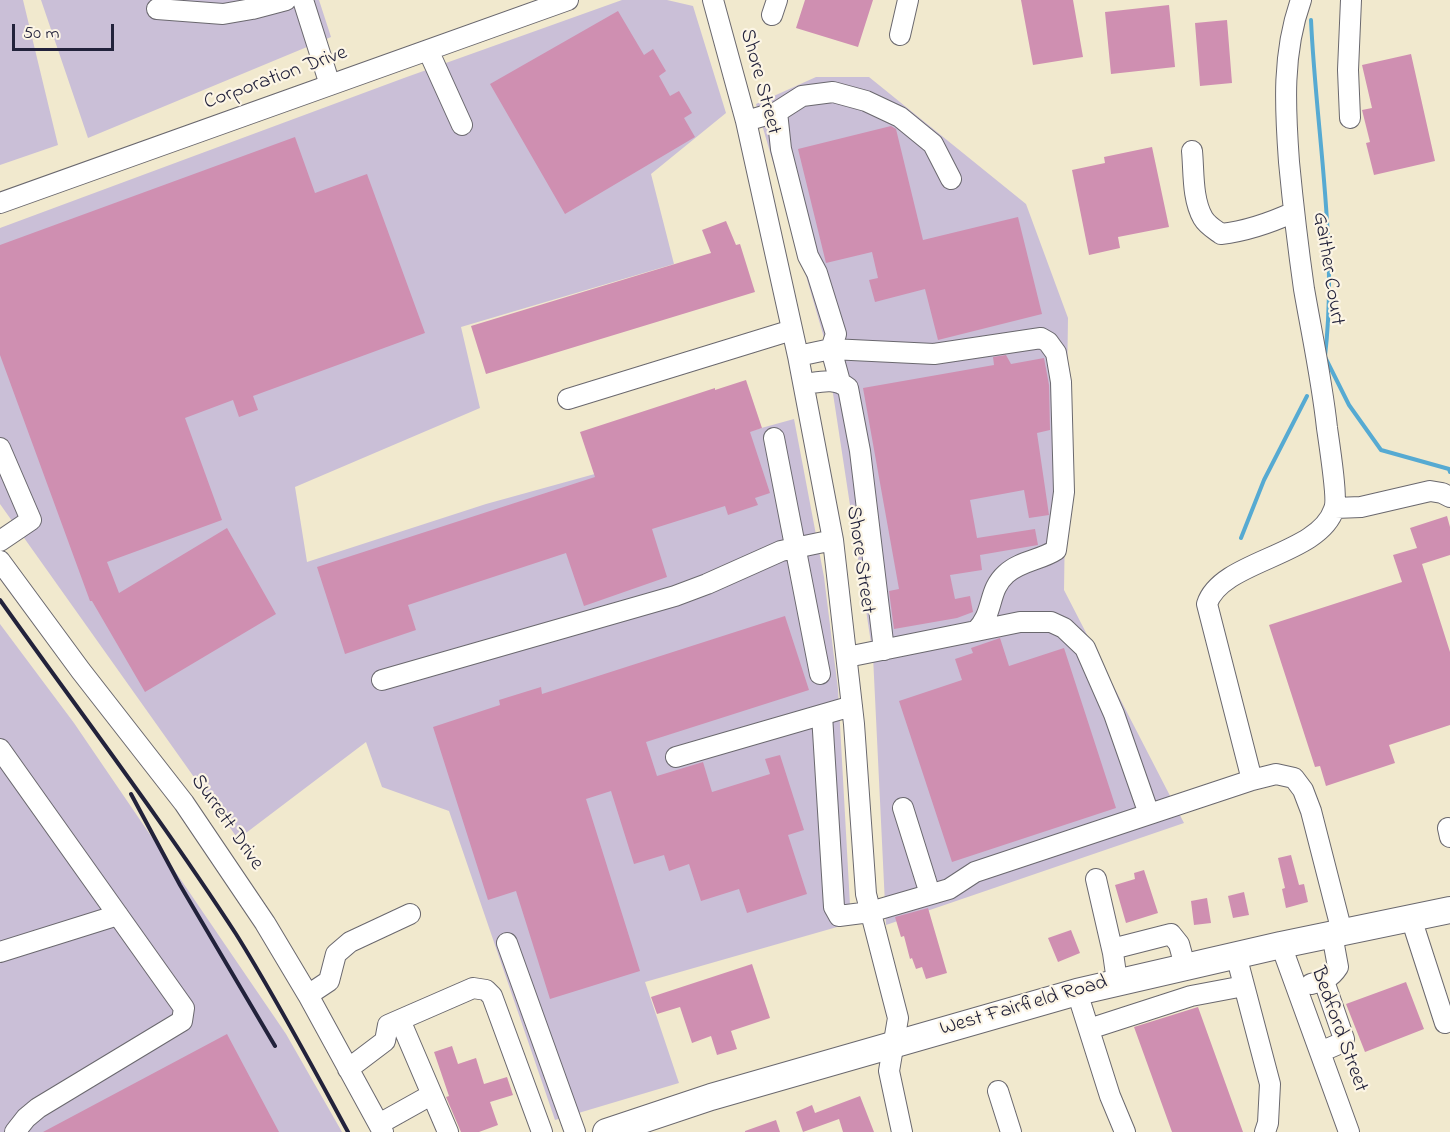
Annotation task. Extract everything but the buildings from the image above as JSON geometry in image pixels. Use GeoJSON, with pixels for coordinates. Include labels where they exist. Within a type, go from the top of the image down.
{"type":"FeatureCollection","features":[{"type":"Feature","properties":{"kind":"main road","name":"West Fairfield Road"},"geometry":{"type":"LineString","coordinates":[[606,1132],[640,1127],[711,1098],[1117,981],[1450,910]]}},
{"type":"Feature","properties":{"kind":"street"},"geometry":{"type":"LineString","coordinates":[[157,9],[223,14],[286,0]]}},
{"type":"Feature","properties":{"kind":"street"},"geometry":{"type":"LineString","coordinates":[[303,0],[330,85]]}},
{"type":"Feature","properties":{"kind":"street","name":"Corporation Drive"},"geometry":{"type":"LineString","coordinates":[[0,203],[568,0]]}},
{"type":"Feature","properties":{"kind":"street","name":"Shore Street"},"geometry":{"type":"LineString","coordinates":[[713,0],[746,121],[804,384],[833,540],[852,706],[866,894],[898,1018],[889,1071],[902,1132]]}},
{"type":"Feature","properties":{"kind":"street"},"geometry":{"type":"LineString","coordinates":[[900,35],[908,0]]}},
{"type":"Feature","properties":{"kind":"street","name":"Gaither Court"},"geometry":{"type":"LineString","coordinates":[[1300,0],[1286,66],[1286,118],[1294,212],[1324,405],[1335,508]]}},
{"type":"Feature","properties":{"kind":"street"},"geometry":{"type":"LineString","coordinates":[[1350,118],[1348,70],[1351,0]]}},
{"type":"Feature","properties":{"kind":"street"},"geometry":{"type":"LineString","coordinates":[[428,50],[462,125]]}},
{"type":"Feature","properties":{"kind":"street"},"geometry":{"type":"LineString","coordinates":[[746,121],[777,112],[802,96],[833,92],[866,101],[900,117],[933,144],[951,178]]}},
{"type":"Feature","properties":{"kind":"street"},"geometry":{"type":"LineString","coordinates":[[777,112],[781,149],[808,256],[817,273],[836,334],[831,348],[840,382]]}},
{"type":"Feature","properties":{"kind":"street"},"geometry":{"type":"LineString","coordinates":[[1192,151],[1197,202],[1202,217],[1208,225],[1221,234],[1258,227],[1294,212]]}},
{"type":"Feature","properties":{"kind":"street"},"geometry":{"type":"LineString","coordinates":[[568,399],[792,330]]}},
{"type":"Feature","properties":{"kind":"street"},"geometry":{"type":"LineString","coordinates":[[798,356],[831,348],[934,354],[1041,338],[1048,342],[1056,353],[1061,382],[1064,492],[1056,549],[1046,557],[1021,564],[1006,573],[991,595],[990,610],[976,631]]}},
{"type":"Feature","properties":{"kind":"street"},"geometry":{"type":"LineString","coordinates":[[804,384],[840,382],[848,388],[860,451],[884,650]]}},
{"type":"Feature","properties":{"kind":"street"},"geometry":{"type":"LineString","coordinates":[[774,438],[820,674]]}},
{"type":"Feature","properties":{"kind":"street"},"geometry":{"type":"LineString","coordinates":[[0,448],[32,520],[0,541]]}},
{"type":"Feature","properties":{"kind":"street"},"geometry":{"type":"LineString","coordinates":[[1252,780],[1207,604],[1210,592],[1224,581],[1326,527],[1335,508],[1361,507],[1430,491],[1450,497]]}},
{"type":"Feature","properties":{"kind":"street"},"geometry":{"type":"LineString","coordinates":[[382,680],[675,596],[781,550],[833,540]]}},
{"type":"Feature","properties":{"kind":"street","name":"Surrett Drive"},"geometry":{"type":"LineString","coordinates":[[0,561],[81,671],[184,803],[266,923],[381,1128]]}},
{"type":"Feature","properties":{"kind":"street"},"geometry":{"type":"LineString","coordinates":[[847,657],[1020,622],[1051,622],[1064,628],[1084,648],[1114,714],[1149,814]]}},
{"type":"Feature","properties":{"kind":"street"},"geometry":{"type":"LineString","coordinates":[[676,757],[852,706]]}},
{"type":"Feature","properties":{"kind":"street"},"geometry":{"type":"LineString","coordinates":[[822,715],[834,907],[839,916],[870,912],[949,889],[975,872],[1252,780],[1276,774],[1294,778],[1303,790],[1311,811],[1337,933],[1338,967],[1324,981],[1297,988]]}},
{"type":"Feature","properties":{"kind":"street"},"geometry":{"type":"LineString","coordinates":[[0,749],[184,1008],[182,1021],[38,1108],[15,1132]]}},
{"type":"Feature","properties":{"kind":"street"},"geometry":{"type":"LineString","coordinates":[[826,785],[858,784]]}},
{"type":"Feature","properties":{"kind":"street"},"geometry":{"type":"LineString","coordinates":[[903,808],[930,894]]}},
{"type":"Feature","properties":{"kind":"street"},"geometry":{"type":"LineString","coordinates":[[830,845],[862,841]]}},
{"type":"Feature","properties":{"kind":"street"},"geometry":{"type":"LineString","coordinates":[[1096,879],[1117,981]]}},
{"type":"Feature","properties":{"kind":"street"},"geometry":{"type":"LineString","coordinates":[[308,995],[329,981],[336,954],[350,942],[410,914]]}},
{"type":"Feature","properties":{"kind":"street"},"geometry":{"type":"LineString","coordinates":[[0,952],[118,915]]}},
{"type":"Feature","properties":{"kind":"street"},"geometry":{"type":"LineString","coordinates":[[1411,918],[1445,1023]]}},
{"type":"Feature","properties":{"kind":"street"},"geometry":{"type":"LineString","coordinates":[[1113,953],[1116,948],[1171,934],[1179,944],[1185,966]]}},
{"type":"Feature","properties":{"kind":"street"},"geometry":{"type":"LineString","coordinates":[[507,943],[575,1132]]}},
{"type":"Feature","properties":{"kind":"street","name":"Bedford Street"},"geometry":{"type":"LineString","coordinates":[[1281,945],[1349,1132]]}},
{"type":"Feature","properties":{"kind":"street"},"geometry":{"type":"LineString","coordinates":[[1236,955],[1270,1084],[1268,1123],[1265,1132]]}},
{"type":"Feature","properties":{"kind":"street"},"geometry":{"type":"LineString","coordinates":[[1320,1052],[1341,1043],[1344,1039],[1324,981]]}},
{"type":"Feature","properties":{"kind":"street"},"geometry":{"type":"LineString","coordinates":[[1089,1029],[1191,996],[1244,986]]}},
{"type":"Feature","properties":{"kind":"street"},"geometry":{"type":"LineString","coordinates":[[348,1069],[385,1041],[388,1025],[473,988],[486,990],[492,996],[542,1132]]}},
{"type":"Feature","properties":{"kind":"street"},"geometry":{"type":"LineString","coordinates":[[1077,992],[1110,1096],[1125,1132]]}},
{"type":"Feature","properties":{"kind":"street"},"geometry":{"type":"LineString","coordinates":[[400,1020],[448,1132]]}},
{"type":"Feature","properties":{"kind":"street"},"geometry":{"type":"LineString","coordinates":[[998,1091],[1011,1132]]}},
{"type":"Feature","properties":{"kind":"street"},"geometry":{"type":"LineString","coordinates":[[381,1128],[431,1095]]}},
{"type":"Feature","properties":{"kind":"shaded area"},"geometry":{"type":"Polygon","coordinates":[[[0,0],[23,0],[58,145],[0,165],[0,0]]]}},
{"type":"Feature","properties":{"kind":"shaded area"},"geometry":{"type":"Polygon","coordinates":[[[41,0],[319,0],[331,37],[88,138],[41,0]]]}},
{"type":"Feature","properties":{"kind":"shaded area"},"geometry":{"type":"Polygon","coordinates":[[[622,0],[667,0],[693,6],[726,113],[651,174],[674,264],[461,327],[480,408],[295,487],[307,562],[486,504],[794,419],[824,577],[838,689],[851,923],[645,982],[679,1083],[555,1120],[449,811],[382,787],[366,742],[238,839],[0,504],[0,228],[622,0]]]}},
{"type":"Feature","properties":{"kind":"shaded area"},"geometry":{"type":"Polygon","coordinates":[[[816,77],[869,77],[1026,204],[1068,318],[1064,590],[1184,823],[886,925],[873,656],[825,341],[756,104],[816,77]]]}},
{"type":"Feature","properties":{"kind":"shaded area"},"geometry":{"type":"Polygon","coordinates":[[[0,624],[74,723],[286,1034],[342,1132],[0,1132],[0,624]]]}},
{"type":"Feature","properties":{"kind":"waterway"},"geometry":{"type":"LineString","coordinates":[[1311,20],[1328,231],[1328,315],[1325,356]]}},
{"type":"Feature","properties":{"kind":"waterway"},"geometry":{"type":"LineString","coordinates":[[1325,357],[1349,405],[1381,450],[1449,469],[1450,472]]}},
{"type":"Feature","properties":{"kind":"waterway"},"geometry":{"type":"LineString","coordinates":[[1241,538],[1264,480],[1307,396]]}},
{"type":"Feature","properties":{"kind":"railway"},"geometry":{"type":"LineString","coordinates":[[0,600],[208,891],[280,1007],[348,1132]]}},
{"type":"Feature","properties":{"kind":"railway"},"geometry":{"type":"LineString","coordinates":[[131,794],[180,885],[275,1046]]}}]}
